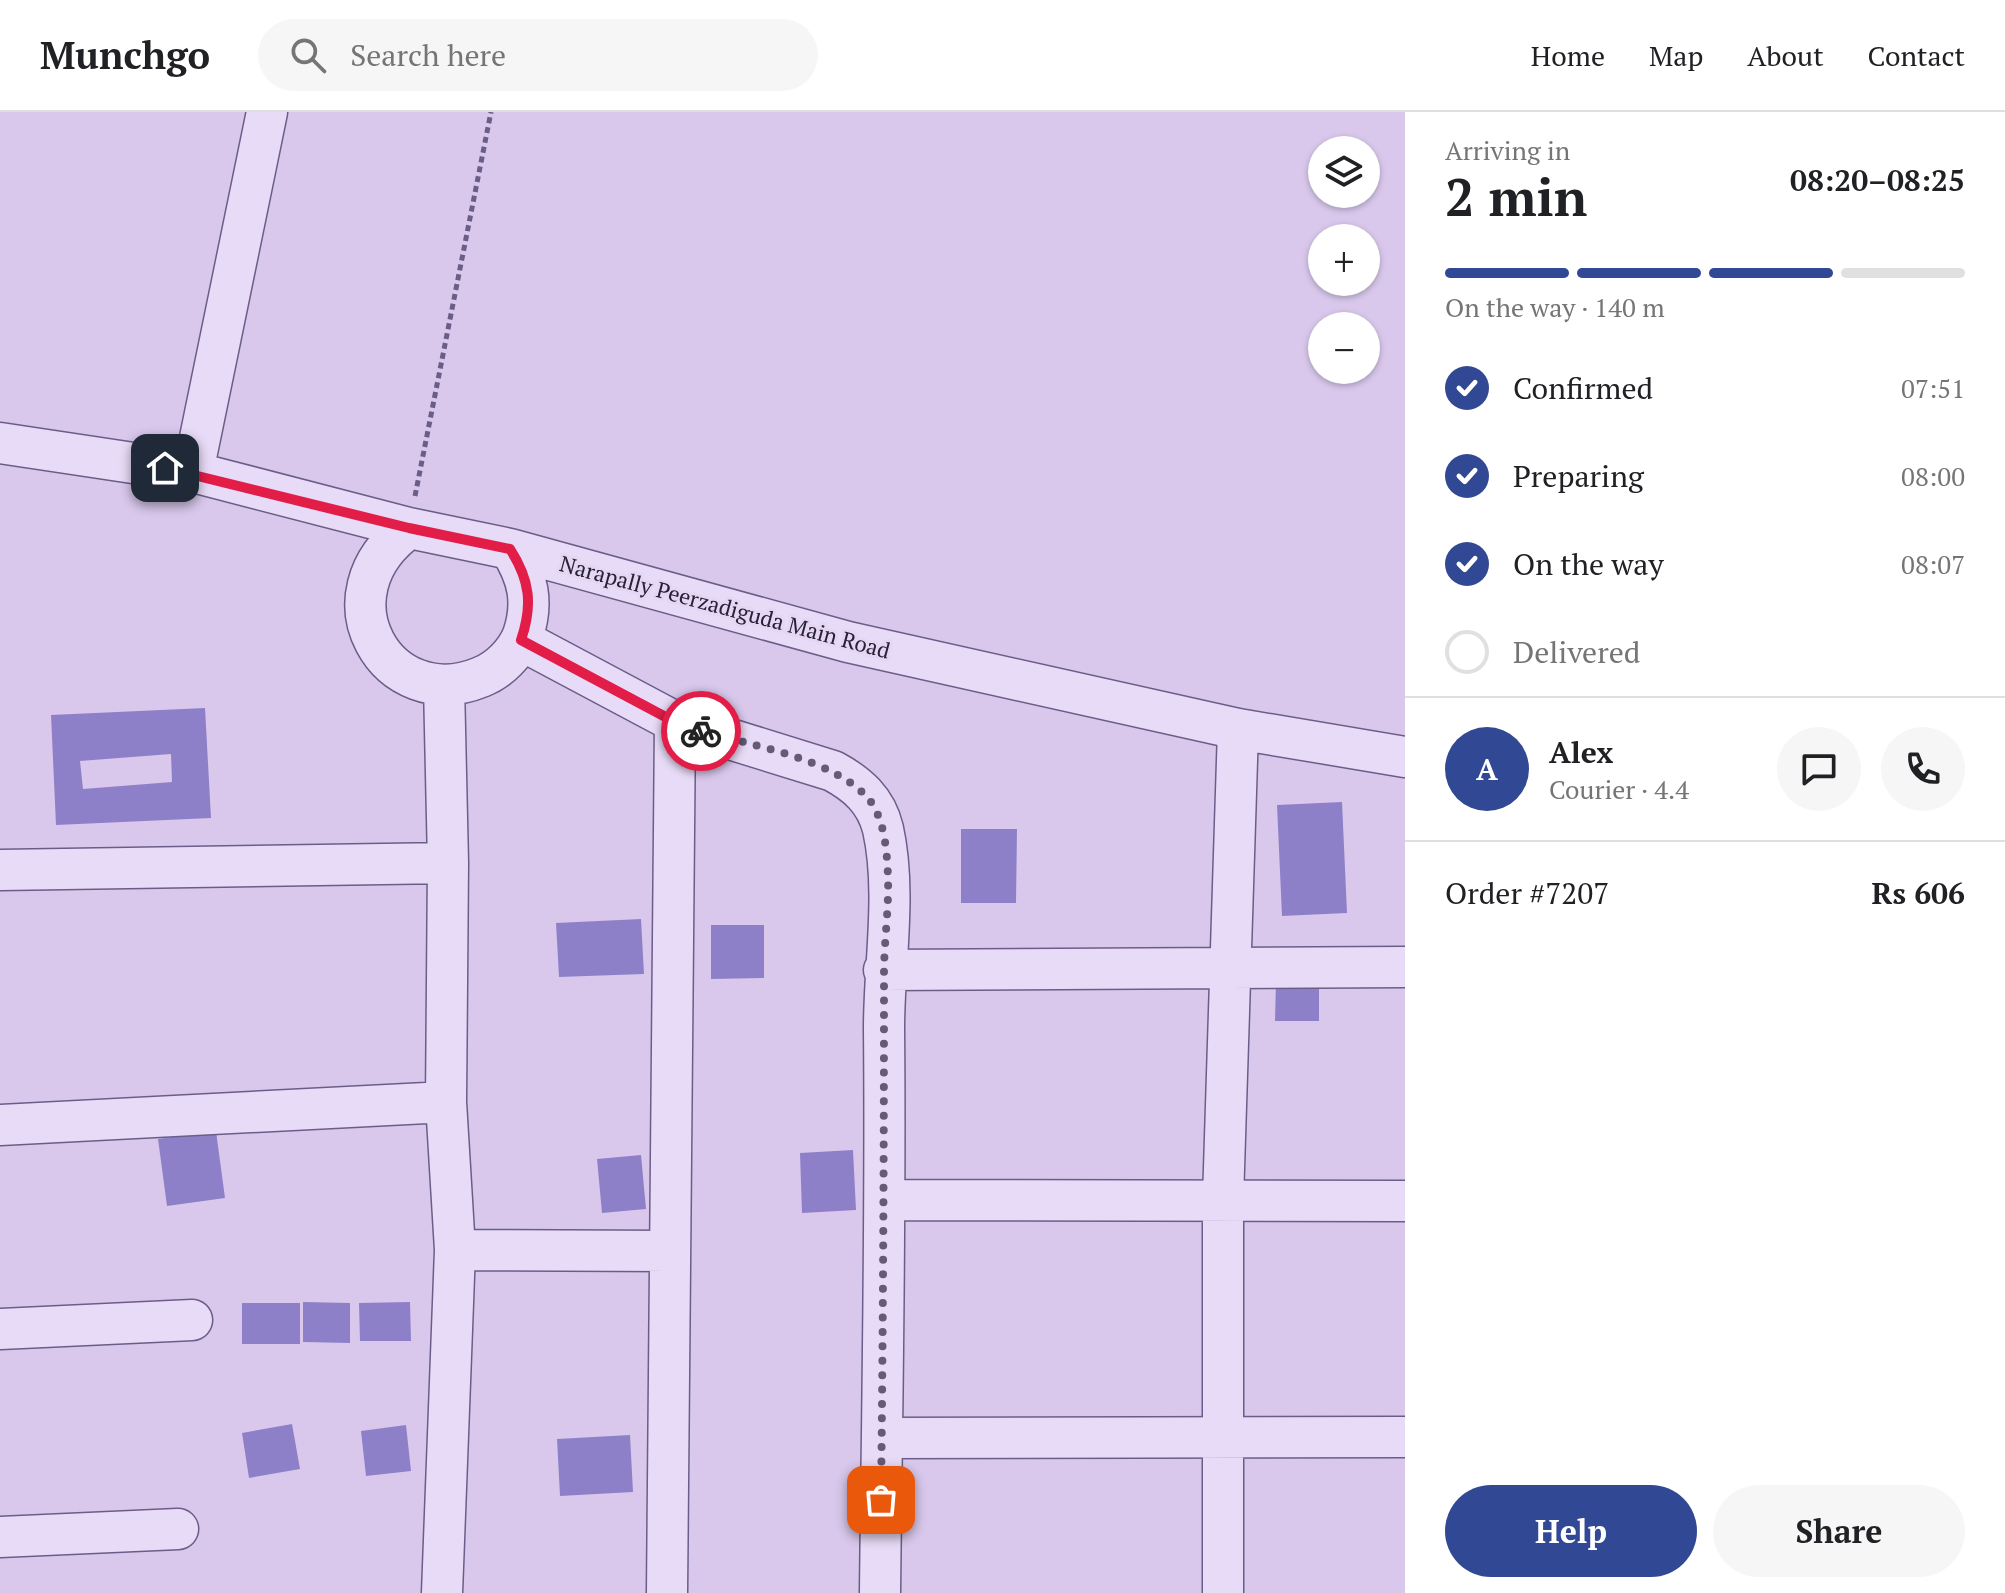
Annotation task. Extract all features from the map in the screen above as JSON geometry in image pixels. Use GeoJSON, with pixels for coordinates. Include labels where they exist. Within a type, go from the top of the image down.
{"type":"FeatureCollection","features":[{"type":"Feature","properties":{"kind":"street"},"geometry":{"type":"LineString","coordinates":[[193,472],[267,112]]}},
{"type":"Feature","properties":{"kind":"street","name":"Narapally Peerzadiguda Main Road"},"geometry":{"type":"LineString","coordinates":[[0,443],[193,472],[409,528],[510,549],[848,642],[1238,729],[1405,757]]}},
{"type":"Feature","properties":{"kind":"street"},"geometry":{"type":"LineString","coordinates":[[409,528],[389,543],[375,562],[366,584],[364,608],[370,632],[382,653],[399,670],[420,681],[444,685],[467,683],[489,674],[507,660],[521,640],[529,617],[530,593],[523,569],[510,549]]}},
{"type":"Feature","properties":{"kind":"street"},"geometry":{"type":"LineString","coordinates":[[521,640],[675,722],[833,771],[857,784],[873,805],[882,827],[888,877],[884,970],[886,1200],[880,1593]]}},
{"type":"Feature","properties":{"kind":"street"},"geometry":{"type":"LineString","coordinates":[[442,1593],[455,1250],[446,1102],[448,863],[444,685]]}},
{"type":"Feature","properties":{"kind":"street"},"geometry":{"type":"LineString","coordinates":[[667,1593],[675,722]]}},
{"type":"Feature","properties":{"kind":"street"},"geometry":{"type":"LineString","coordinates":[[1223,1593],[1223,1200],[1233,965],[1238,729]]}},
{"type":"Feature","properties":{"kind":"street"},"geometry":{"type":"LineString","coordinates":[[0,870],[448,863]]}},
{"type":"Feature","properties":{"kind":"street"},"geometry":{"type":"LineString","coordinates":[[884,970],[1233,965],[1405,967]]}},
{"type":"Feature","properties":{"kind":"street"},"geometry":{"type":"LineString","coordinates":[[0,1125],[446,1102]]}},
{"type":"Feature","properties":{"kind":"street"},"geometry":{"type":"LineString","coordinates":[[886,1200],[1405,1201]]}},
{"type":"Feature","properties":{"kind":"street"},"geometry":{"type":"LineString","coordinates":[[455,1250],[670,1251]]}},
{"type":"Feature","properties":{"kind":"street"},"geometry":{"type":"LineString","coordinates":[[0,1329],[192,1320]]}},
{"type":"Feature","properties":{"kind":"street"},"geometry":{"type":"LineString","coordinates":[[882,1438],[1221,1440],[1405,1437]]}},
{"type":"Feature","properties":{"kind":"street"},"geometry":{"type":"LineString","coordinates":[[0,1537],[178,1529]]}},
{"type":"Feature","properties":{"kind":"path"},"geometry":{"type":"LineString","coordinates":[[409,528],[491,112]]}},
{"type":"Feature","properties":{"kind":"building"},"geometry":{"type":"Polygon","coordinates":[[[205,708],[211,818],[56,825],[51,715],[205,708]],[[171,754],[80,761],[83,789],[172,782],[171,754]]]}},
{"type":"Feature","properties":{"kind":"building"},"geometry":{"type":"Polygon","coordinates":[[[1342,802],[1347,913],[1282,916],[1277,805],[1342,802]]]}},
{"type":"Feature","properties":{"kind":"building"},"geometry":{"type":"Polygon","coordinates":[[[961,829],[1017,829],[1016,903],[961,903],[961,829]]]}},
{"type":"Feature","properties":{"kind":"building"},"geometry":{"type":"Polygon","coordinates":[[[641,919],[644,974],[559,977],[556,923],[641,919]]]}},
{"type":"Feature","properties":{"kind":"building"},"geometry":{"type":"Polygon","coordinates":[[[711,925],[764,925],[764,978],[711,979],[711,925]]]}},
{"type":"Feature","properties":{"kind":"building"},"geometry":{"type":"Polygon","coordinates":[[[1276,981],[1319,982],[1319,1021],[1275,1021],[1276,981]]]}},
{"type":"Feature","properties":{"kind":"building"},"geometry":{"type":"Polygon","coordinates":[[[216,1131],[225,1198],[167,1206],[158,1139],[216,1131]]]}},
{"type":"Feature","properties":{"kind":"building"},"geometry":{"type":"Polygon","coordinates":[[[853,1150],[856,1210],[802,1213],[800,1153],[853,1150]]]}},
{"type":"Feature","properties":{"kind":"building"},"geometry":{"type":"Polygon","coordinates":[[[641,1155],[646,1209],[602,1213],[597,1159],[641,1155]]]}},
{"type":"Feature","properties":{"kind":"building"},"geometry":{"type":"Polygon","coordinates":[[[303,1302],[350,1303],[350,1343],[303,1342],[303,1302]]]}},
{"type":"Feature","properties":{"kind":"building"},"geometry":{"type":"Polygon","coordinates":[[[410,1302],[411,1341],[360,1341],[359,1303],[410,1302]]]}},
{"type":"Feature","properties":{"kind":"building"},"geometry":{"type":"Polygon","coordinates":[[[242,1303],[300,1303],[300,1344],[242,1344],[242,1303]]]}},
{"type":"Feature","properties":{"kind":"building"},"geometry":{"type":"Polygon","coordinates":[[[292,1424],[300,1469],[249,1478],[242,1433],[292,1424]]]}},
{"type":"Feature","properties":{"kind":"building"},"geometry":{"type":"Polygon","coordinates":[[[406,1425],[411,1471],[366,1476],[361,1431],[406,1425]]]}},
{"type":"Feature","properties":{"kind":"building"},"geometry":{"type":"Polygon","coordinates":[[[630,1435],[633,1492],[560,1496],[557,1439],[630,1435]]]}},
{"type":"Feature","properties":{"kind":"way so far"},"geometry":{"type":"LineString","coordinates":[[701,731],[833,771],[857,784],[873,805],[882,827],[888,877],[884,970],[886,1200],[881,1500]]}},
{"type":"Feature","properties":{"kind":"route"},"geometry":{"type":"LineString","coordinates":[[165,468],[193,472],[409,528],[510,549],[523,569],[530,593],[529,617],[521,640],[675,722],[701,731]]}}]}
